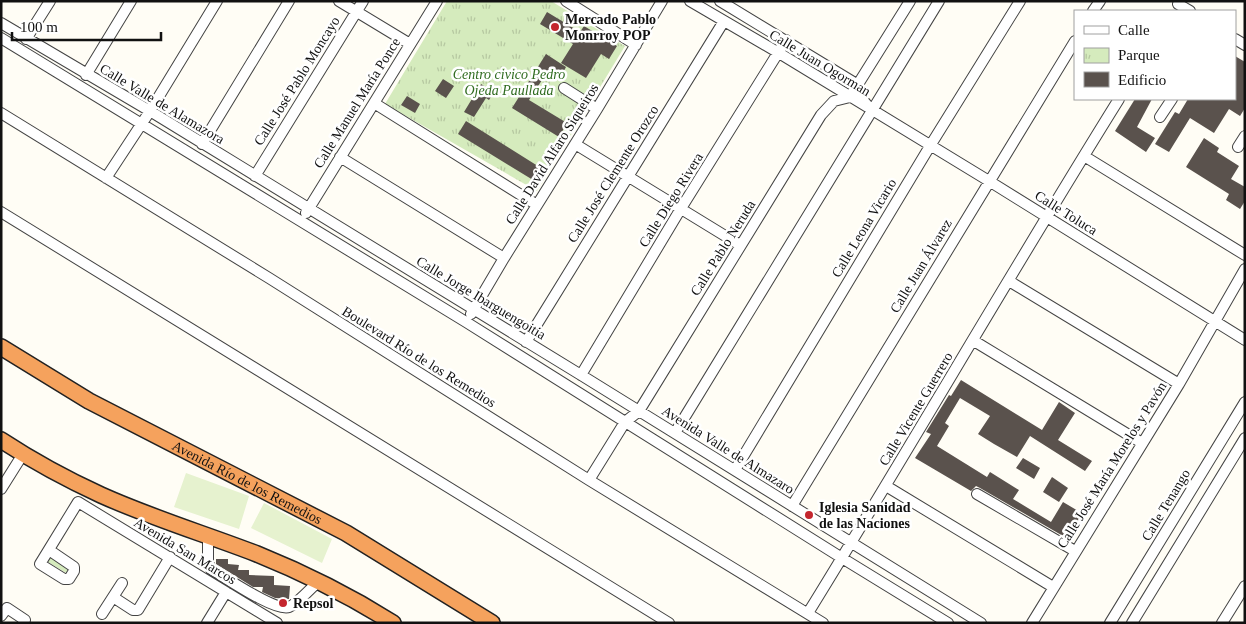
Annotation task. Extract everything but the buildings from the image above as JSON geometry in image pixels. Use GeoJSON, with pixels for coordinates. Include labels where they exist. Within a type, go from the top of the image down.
{"type":"FeatureCollection","features":[{"type":"Feature","properties":{"kind":"highway","name":"Avenida Río de los Remedios"},"geometry":{"type":"LineString","coordinates":[[1,348],[89,402],[346,533],[492,623]]}},
{"type":"Feature","properties":{"kind":"highway"},"geometry":{"type":"LineString","coordinates":[[1,440],[60,476],[101,495],[208,537],[258,554],[360,602],[393,623]]}},
{"type":"Feature","properties":{"kind":"street"},"geometry":{"type":"LineString","coordinates":[[26,39],[50,1]]}},
{"type":"Feature","properties":{"kind":"street"},"geometry":{"type":"LineString","coordinates":[[86,75],[131,1]]}},
{"type":"Feature","properties":{"kind":"street"},"geometry":{"type":"LineString","coordinates":[[106,178],[150,111],[217,1]]}},
{"type":"Feature","properties":{"kind":"street"},"geometry":{"type":"LineString","coordinates":[[202,144],[290,1]]}},
{"type":"Feature","properties":{"kind":"street"},"geometry":{"type":"LineString","coordinates":[[339,1],[410,44]]}},
{"type":"Feature","properties":{"kind":"street","name":"Calle José Pablo Moncayo"},"geometry":{"type":"LineString","coordinates":[[255,176],[363,1]]}},
{"type":"Feature","properties":{"kind":"street","name":"Calle Manuel María Ponce"},"geometry":{"type":"LineString","coordinates":[[302,220],[437,1]]}},
{"type":"Feature","properties":{"kind":"street"},"geometry":{"type":"LineString","coordinates":[[566,1],[636,45]]}},
{"type":"Feature","properties":{"kind":"street","name":"Calle David Alfaro Siqueiros"},"geometry":{"type":"LineString","coordinates":[[466,322],[662,1]]}},
{"type":"Feature","properties":{"kind":"street","name":"Calle Juan Ogorman"},"geometry":{"type":"LineString","coordinates":[[690,1],[779,53],[872,111]]}},
{"type":"Feature","properties":{"kind":"street","name":"Calle Juan Ogorman"},"geometry":{"type":"LineString","coordinates":[[720,1],[858,85],[863,100],[872,111]]}},
{"type":"Feature","properties":{"kind":"street"},"geometry":{"type":"LineString","coordinates":[[675,433],[938,1]]}},
{"type":"Feature","properties":{"kind":"street","name":"Calle Leona Vicario"},"geometry":{"type":"LineString","coordinates":[[735,470],[930,146],[1020,1]]}},
{"type":"Feature","properties":{"kind":"street"},"geometry":{"type":"LineString","coordinates":[[850,97],[906,2]]}},
{"type":"Feature","properties":{"kind":"street","name":"Calle José Clemente Orozco"},"geometry":{"type":"LineString","coordinates":[[526,342],[724,21]]}},
{"type":"Feature","properties":{"kind":"street","name":"Calle Valle de Alamazora"},"geometry":{"type":"LineString","coordinates":[[1,23],[86,75],[150,111],[309,209]]}},
{"type":"Feature","properties":{"kind":"street","name":"Calle Valle de Alamazora"},"geometry":{"type":"LineString","coordinates":[[1,38],[302,220]]}},
{"type":"Feature","properties":{"kind":"street","name":"Calle Diego Rivera"},"geometry":{"type":"LineString","coordinates":[[581,375],[680,210],[786,40]]}},
{"type":"Feature","properties":{"kind":"street","name":"Calle Juan Álvarez"},"geometry":{"type":"LineString","coordinates":[[792,506],[1074,44]]}},
{"type":"Feature","properties":{"kind":"street"},"geometry":{"type":"LineString","coordinates":[[564,88],[597,109]]}},
{"type":"Feature","properties":{"kind":"street","name":"Calle Pablo Neruda"},"geometry":{"type":"LineString","coordinates":[[589,480],[625,422],[638,411],[821,115],[834,101],[850,97]]}},
{"type":"Feature","properties":{"kind":"street","name":"Calle Vicente Guerrero"},"geometry":{"type":"LineString","coordinates":[[808,613],[974,341],[1046,217],[1119,100]]}},
{"type":"Feature","properties":{"kind":"street"},"geometry":{"type":"LineString","coordinates":[[1160,117],[1171,100]]}},
{"type":"Feature","properties":{"kind":"street"},"geometry":{"type":"LineString","coordinates":[[374,103],[537,205]]}},
{"type":"Feature","properties":{"kind":"street","name":"Calle Toluca"},"geometry":{"type":"LineString","coordinates":[[872,111],[989,181],[1245,340]]}},
{"type":"Feature","properties":{"kind":"street","name":"Boulevard Río de los Remedios"},"geometry":{"type":"LineString","coordinates":[[1,113],[589,480],[823,623]]}},
{"type":"Feature","properties":{"kind":"street"},"geometry":{"type":"LineString","coordinates":[[1238,147],[1245,136]]}},
{"type":"Feature","properties":{"kind":"street"},"geometry":{"type":"LineString","coordinates":[[575,144],[740,245]]}},
{"type":"Feature","properties":{"kind":"street"},"geometry":{"type":"LineString","coordinates":[[1084,156],[1245,255]]}},
{"type":"Feature","properties":{"kind":"street"},"geometry":{"type":"LineString","coordinates":[[340,157],[504,258]]}},
{"type":"Feature","properties":{"kind":"street","name":"Calle Jorge Ibarguengoitia"},"geometry":{"type":"LineString","coordinates":[[309,209],[638,411]]}},
{"type":"Feature","properties":{"kind":"street"},"geometry":{"type":"LineString","coordinates":[[1,212],[669,623]]}},
{"type":"Feature","properties":{"kind":"street","name":"Calle Jorge Ibarguengoitia"},"geometry":{"type":"LineString","coordinates":[[302,220],[625,422]]}},
{"type":"Feature","properties":{"kind":"street","name":"Calle José María Morelos y Pavón"},"geometry":{"type":"LineString","coordinates":[[1032,623],[1179,384],[1245,269]]}},
{"type":"Feature","properties":{"kind":"street"},"geometry":{"type":"LineString","coordinates":[[1009,281],[1179,384]]}},
{"type":"Feature","properties":{"kind":"street"},"geometry":{"type":"LineString","coordinates":[[974,341],[1142,443]]}},
{"type":"Feature","properties":{"kind":"street","name":"Calle Tenango"},"geometry":{"type":"LineString","coordinates":[[1110,623],[1245,402]]}},
{"type":"Feature","properties":{"kind":"street","name":"Avenida Valle de Almazaro"},"geometry":{"type":"LineString","coordinates":[[638,411],[981,623]]}},
{"type":"Feature","properties":{"kind":"street"},"geometry":{"type":"LineString","coordinates":[[625,422],[948,623]]}},
{"type":"Feature","properties":{"kind":"street"},"geometry":{"type":"LineString","coordinates":[[1132,623],[1245,438]]}},
{"type":"Feature","properties":{"kind":"street"},"geometry":{"type":"LineString","coordinates":[[1,489],[23,454]]}},
{"type":"Feature","properties":{"kind":"street"},"geometry":{"type":"LineString","coordinates":[[886,486],[1053,587]]}},
{"type":"Feature","properties":{"kind":"street"},"geometry":{"type":"LineString","coordinates":[[977,494],[1075,551]]}},
{"type":"Feature","properties":{"kind":"street","name":"Avenida San Marcos"},"geometry":{"type":"LineString","coordinates":[[48,550],[78,502],[278,623]]}},
{"type":"Feature","properties":{"kind":"street"},"geometry":{"type":"LineString","coordinates":[[1173,519],[1189,530]]}},
{"type":"Feature","properties":{"kind":"street"},"geometry":{"type":"LineString","coordinates":[[208,537],[208,563],[211,568],[270,604],[283,608],[290,607],[318,582]]}},
{"type":"Feature","properties":{"kind":"street"},"geometry":{"type":"LineString","coordinates":[[113,597],[136,611],[139,609],[170,557]]}},
{"type":"Feature","properties":{"kind":"street"},"geometry":{"type":"LineString","coordinates":[[102,614],[122,583]]}},
{"type":"Feature","properties":{"kind":"street"},"geometry":{"type":"LineString","coordinates":[[1226,621],[1245,586]]}},
{"type":"Feature","properties":{"kind":"street"},"geometry":{"type":"LineString","coordinates":[[207,623],[226,592]]}},
{"type":"Feature","properties":{"kind":"street"},"geometry":{"type":"LineString","coordinates":[[278,623],[283,608]]}},
{"type":"Feature","properties":{"kind":"street"},"geometry":{"type":"LineString","coordinates":[[4,612],[24,621]]}},
{"type":"Feature","properties":{"kind":"green space","name":"Centro civico Pedro Ojeda Paullada"},"geometry":{"type":"Polygon","coordinates":[[[447,1],[551,1],[625,46],[537,191],[385,104],[447,1]]]}},
{"type":"Feature","properties":{"kind":"green space"},"geometry":{"type":"Polygon","coordinates":[[[186,473],[249,496],[239,529],[174,507],[186,473]]]}},
{"type":"Feature","properties":{"kind":"green space"},"geometry":{"type":"Polygon","coordinates":[[[264,503],[332,539],[322,563],[251,528],[264,503]]]}},
{"type":"Feature","properties":{"kind":"green space"},"geometry":{"type":"Polygon","coordinates":[[[50,557],[70,570],[68,574],[48,562],[47,560],[50,557]]]}},
{"type":"Feature","properties":{"kind":"place","name":"Mercado Pablo Monrroy POP"},"geometry":{"type":"Point","coordinates":[555,27]}},
{"type":"Feature","properties":{"kind":"place","name":"Iglesia Sanidad de las Naciones"},"geometry":{"type":"Point","coordinates":[809,515]}},
{"type":"Feature","properties":{"kind":"place","name":"Repsol"},"geometry":{"type":"Point","coordinates":[283,603]}}]}
